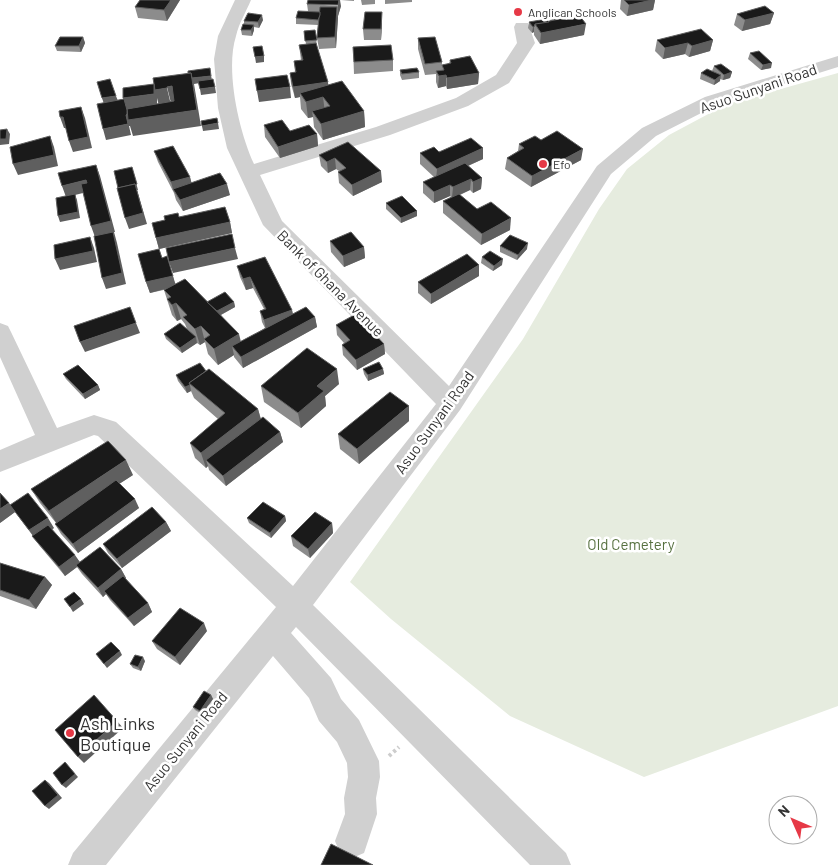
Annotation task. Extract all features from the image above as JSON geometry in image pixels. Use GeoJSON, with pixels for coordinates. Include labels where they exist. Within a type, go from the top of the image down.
{"type":"FeatureCollection","features":[{"type":"Feature","properties":{"kind":"street","name":"Bank of Ghana Avenue"},"geometry":{"type":"LineString","coordinates":[[243,0],[227,36],[223,59],[227,108],[237,148],[273,225],[451,403]]}},
{"type":"Feature","properties":{"kind":"street"},"geometry":{"type":"LineString","coordinates":[[248,172],[383,131],[462,102],[503,79],[526,43],[522,27]]}},
{"type":"Feature","properties":{"kind":"street","name":"Asuo Sunyani Road"},"geometry":{"type":"LineString","coordinates":[[85,865],[295,606],[451,403],[604,170],[649,132],[711,102],[838,61]]}},
{"type":"Feature","properties":{"kind":"street"},"geometry":{"type":"LineString","coordinates":[[0,332],[50,440]]}},
{"type":"Feature","properties":{"kind":"street"},"geometry":{"type":"LineString","coordinates":[[0,461],[50,440],[94,425],[107,429],[295,606],[554,865]]}},
{"type":"Feature","properties":{"kind":"street"},"geometry":{"type":"LineString","coordinates":[[273,633],[320,688],[330,710],[348,731],[363,761],[364,777],[360,798],[360,814],[352,841]]}},
{"type":"Feature","properties":{"kind":"green space","name":"Old Cemetery"},"geometry":{"type":"Polygon","coordinates":[[[838,73],[838,706],[644,777],[510,716],[391,619],[350,582],[523,339],[599,209],[627,169],[669,135],[727,104],[838,73]]]}},
{"type":"Feature","properties":{"kind":"building"},"geometry":{"type":"Polygon","coordinates":[[[140,0],[171,0],[164,10],[135,7],[140,0]]]}},
{"type":"Feature","properties":{"kind":"building"},"geometry":{"type":"Polygon","coordinates":[[[308,0],[339,0],[338,5],[307,4],[308,0]]]}},
{"type":"Feature","properties":{"kind":"building"},"geometry":{"type":"Polygon","coordinates":[[[624,0],[652,0],[629,5],[624,0]]]}},
{"type":"Feature","properties":{"kind":"building"},"geometry":{"type":"Polygon","coordinates":[[[765,6],[774,13],[745,20],[737,14],[765,6]]]}},
{"type":"Feature","properties":{"kind":"building"},"geometry":{"type":"Polygon","coordinates":[[[320,7],[337,7],[335,37],[317,38],[320,7]]]}},
{"type":"Feature","properties":{"kind":"building"},"geometry":{"type":"Polygon","coordinates":[[[298,11],[320,12],[320,15],[318,20],[296,18],[298,11]]]}},
{"type":"Feature","properties":{"kind":"building"},"geometry":{"type":"Polygon","coordinates":[[[365,12],[382,12],[381,29],[363,29],[365,12]]]}},
{"type":"Feature","properties":{"kind":"building"},"geometry":{"type":"Polygon","coordinates":[[[248,13],[262,15],[258,22],[244,21],[248,13]]]}},
{"type":"Feature","properties":{"kind":"building"},"geometry":{"type":"Polygon","coordinates":[[[569,14],[572,17],[553,21],[551,18],[569,14]]]}},
{"type":"Feature","properties":{"kind":"building"},"geometry":{"type":"Polygon","coordinates":[[[579,15],[586,24],[541,33],[535,24],[579,15]]]}},
{"type":"Feature","properties":{"kind":"building"},"geometry":{"type":"Polygon","coordinates":[[[546,19],[549,22],[535,24],[534,27],[529,22],[546,19]]]}},
{"type":"Feature","properties":{"kind":"building"},"geometry":{"type":"Polygon","coordinates":[[[243,24],[254,25],[251,30],[241,30],[243,24]]]}},
{"type":"Feature","properties":{"kind":"building"},"geometry":{"type":"Polygon","coordinates":[[[701,29],[713,40],[692,46],[688,43],[665,48],[657,40],[701,29]]]}},
{"type":"Feature","properties":{"kind":"building"},"geometry":{"type":"Polygon","coordinates":[[[315,30],[317,40],[305,41],[304,31],[315,30]]]}},
{"type":"Feature","properties":{"kind":"building"},"geometry":{"type":"Polygon","coordinates":[[[60,37],[83,37],[79,46],[55,46],[60,37]]]}},
{"type":"Feature","properties":{"kind":"building"},"geometry":{"type":"Polygon","coordinates":[[[435,37],[442,62],[425,64],[418,38],[435,37]]]}},
{"type":"Feature","properties":{"kind":"building"},"geometry":{"type":"Polygon","coordinates":[[[316,43],[328,82],[293,87],[290,73],[296,72],[294,61],[303,60],[299,45],[316,43]]]}},
{"type":"Feature","properties":{"kind":"building"},"geometry":{"type":"Polygon","coordinates":[[[391,45],[393,60],[354,62],[353,47],[391,45]]]}},
{"type":"Feature","properties":{"kind":"building"},"geometry":{"type":"Polygon","coordinates":[[[262,46],[264,56],[255,57],[253,47],[262,46]]]}},
{"type":"Feature","properties":{"kind":"building"},"geometry":{"type":"Polygon","coordinates":[[[759,51],[772,63],[763,65],[750,53],[759,51]]]}},
{"type":"Feature","properties":{"kind":"building"},"geometry":{"type":"Polygon","coordinates":[[[470,56],[479,73],[447,78],[446,75],[439,76],[436,71],[444,70],[442,65],[451,63],[450,60],[470,56]]]}},
{"type":"Feature","properties":{"kind":"building"},"geometry":{"type":"Polygon","coordinates":[[[721,64],[732,72],[724,75],[714,66],[721,64]]]}},
{"type":"Feature","properties":{"kind":"building"},"geometry":{"type":"Polygon","coordinates":[[[210,68],[211,76],[192,78],[191,73],[188,73],[188,71],[210,68]]]}},
{"type":"Feature","properties":{"kind":"building"},"geometry":{"type":"Polygon","coordinates":[[[417,68],[419,72],[402,74],[400,70],[417,68]]]}},
{"type":"Feature","properties":{"kind":"building"},"geometry":{"type":"Polygon","coordinates":[[[707,69],[721,75],[715,80],[701,73],[707,69]]]}},
{"type":"Feature","properties":{"kind":"building"},"geometry":{"type":"Polygon","coordinates":[[[191,73],[197,110],[128,120],[127,109],[174,101],[172,86],[155,90],[153,78],[191,73]]]}},
{"type":"Feature","properties":{"kind":"building"},"geometry":{"type":"Polygon","coordinates":[[[287,75],[290,87],[257,91],[255,79],[287,75]]]}},
{"type":"Feature","properties":{"kind":"building"},"geometry":{"type":"Polygon","coordinates":[[[110,79],[116,96],[102,98],[97,82],[110,79]]]}},
{"type":"Feature","properties":{"kind":"building"},"geometry":{"type":"Polygon","coordinates":[[[213,79],[215,87],[200,89],[198,81],[213,79]]]}},
{"type":"Feature","properties":{"kind":"building"},"geometry":{"type":"Polygon","coordinates":[[[342,81],[364,111],[321,124],[312,111],[330,106],[323,97],[306,102],[300,93],[342,81]]]}},
{"type":"Feature","properties":{"kind":"building"},"geometry":{"type":"Polygon","coordinates":[[[154,84],[154,94],[123,98],[123,88],[154,84]]]}},
{"type":"Feature","properties":{"kind":"building"},"geometry":{"type":"Polygon","coordinates":[[[124,99],[128,124],[103,129],[97,104],[124,99]]]}},
{"type":"Feature","properties":{"kind":"building"},"geometry":{"type":"Polygon","coordinates":[[[81,107],[88,137],[69,141],[63,117],[60,117],[59,111],[81,107]]]}},
{"type":"Feature","properties":{"kind":"building"},"geometry":{"type":"Polygon","coordinates":[[[217,118],[218,123],[202,126],[201,121],[217,118]]]}},
{"type":"Feature","properties":{"kind":"building"},"geometry":{"type":"Polygon","coordinates":[[[282,120],[290,131],[309,125],[317,134],[278,147],[264,125],[282,120]]]}},
{"type":"Feature","properties":{"kind":"building"},"geometry":{"type":"Polygon","coordinates":[[[7,129],[6,139],[0,139],[0,130],[7,129]]]}},
{"type":"Feature","properties":{"kind":"building"},"geometry":{"type":"Polygon","coordinates":[[[557,131],[583,149],[532,176],[507,158],[524,148],[519,144],[535,136],[541,140],[557,131]]]}},
{"type":"Feature","properties":{"kind":"building"},"geometry":{"type":"Polygon","coordinates":[[[50,136],[54,155],[13,164],[10,147],[50,136]]]}},
{"type":"Feature","properties":{"kind":"building"},"geometry":{"type":"Polygon","coordinates":[[[471,138],[483,148],[437,169],[420,153],[434,147],[439,152],[471,138]]]}},
{"type":"Feature","properties":{"kind":"building"},"geometry":{"type":"Polygon","coordinates":[[[348,142],[381,171],[352,185],[338,172],[346,168],[335,158],[327,162],[319,155],[348,142]]]}},
{"type":"Feature","properties":{"kind":"building"},"geometry":{"type":"Polygon","coordinates":[[[173,146],[190,177],[171,182],[154,151],[173,146]]]}},
{"type":"Feature","properties":{"kind":"building"},"geometry":{"type":"Polygon","coordinates":[[[465,163],[482,178],[473,182],[471,179],[453,187],[450,185],[434,192],[423,182],[465,163]]]}},
{"type":"Feature","properties":{"kind":"building"},"geometry":{"type":"Polygon","coordinates":[[[96,165],[111,221],[91,226],[81,184],[87,183],[86,180],[62,186],[58,173],[96,165]]]}},
{"type":"Feature","properties":{"kind":"building"},"geometry":{"type":"Polygon","coordinates":[[[132,167],[137,184],[118,188],[114,171],[132,167]]]}},
{"type":"Feature","properties":{"kind":"building"},"geometry":{"type":"Polygon","coordinates":[[[220,173],[227,184],[180,200],[173,189],[220,173]]]}},
{"type":"Feature","properties":{"kind":"building"},"geometry":{"type":"Polygon","coordinates":[[[135,184],[143,213],[125,218],[117,188],[135,184]]]}},
{"type":"Feature","properties":{"kind":"building"},"geometry":{"type":"Polygon","coordinates":[[[75,194],[78,212],[58,216],[56,198],[75,194]]]}},
{"type":"Feature","properties":{"kind":"building"},"geometry":{"type":"Polygon","coordinates":[[[459,194],[477,209],[491,202],[511,218],[482,234],[443,201],[459,194]]]}},
{"type":"Feature","properties":{"kind":"building"},"geometry":{"type":"Polygon","coordinates":[[[402,196],[417,211],[401,218],[386,203],[402,196]]]}},
{"type":"Feature","properties":{"kind":"building"},"geometry":{"type":"Polygon","coordinates":[[[225,207],[230,222],[156,238],[152,223],[165,220],[164,216],[178,213],[179,217],[225,207]]]}},
{"type":"Feature","properties":{"kind":"building"},"geometry":{"type":"Polygon","coordinates":[[[113,232],[122,273],[102,278],[94,236],[113,232]]]}},
{"type":"Feature","properties":{"kind":"building"},"geometry":{"type":"Polygon","coordinates":[[[351,232],[364,247],[343,256],[330,241],[351,232]]]}},
{"type":"Feature","properties":{"kind":"building"},"geometry":{"type":"Polygon","coordinates":[[[232,234],[235,248],[169,262],[166,248],[232,234]]]}},
{"type":"Feature","properties":{"kind":"building"},"geometry":{"type":"Polygon","coordinates":[[[510,235],[528,243],[518,255],[500,246],[510,235]]]}},
{"type":"Feature","properties":{"kind":"building"},"geometry":{"type":"Polygon","coordinates":[[[90,237],[93,251],[55,259],[54,245],[90,237]]]}},
{"type":"Feature","properties":{"kind":"building"},"geometry":{"type":"Polygon","coordinates":[[[159,249],[162,258],[167,256],[173,276],[146,282],[138,254],[159,249]]]}},
{"type":"Feature","properties":{"kind":"building"},"geometry":{"type":"Polygon","coordinates":[[[490,251],[503,259],[494,266],[482,257],[490,251]]]}},
{"type":"Feature","properties":{"kind":"building"},"geometry":{"type":"Polygon","coordinates":[[[467,254],[479,265],[431,294],[418,282],[467,254]]]}},
{"type":"Feature","properties":{"kind":"building"},"geometry":{"type":"Polygon","coordinates":[[[265,257],[292,310],[264,320],[260,311],[266,309],[250,277],[243,279],[237,266],[265,257]]]}},
{"type":"Feature","properties":{"kind":"building"},"geometry":{"type":"Polygon","coordinates":[[[185,279],[239,334],[214,349],[204,339],[210,335],[201,326],[195,329],[183,317],[187,315],[176,303],[172,305],[167,299],[171,297],[164,290],[185,279]]]}},
{"type":"Feature","properties":{"kind":"building"},"geometry":{"type":"Polygon","coordinates":[[[225,292],[234,302],[217,311],[207,302],[225,292]]]}},
{"type":"Feature","properties":{"kind":"building"},"geometry":{"type":"Polygon","coordinates":[[[130,307],[136,323],[80,342],[74,326],[130,307]]]}},
{"type":"Feature","properties":{"kind":"building"},"geometry":{"type":"Polygon","coordinates":[[[306,307],[315,317],[241,357],[232,346],[306,307]]]}},
{"type":"Feature","properties":{"kind":"building"},"geometry":{"type":"Polygon","coordinates":[[[356,314],[384,344],[356,360],[342,345],[350,340],[336,325],[356,314]]]}},
{"type":"Feature","properties":{"kind":"building"},"geometry":{"type":"Polygon","coordinates":[[[180,323],[196,337],[180,348],[164,334],[180,323]]]}},
{"type":"Feature","properties":{"kind":"building"},"geometry":{"type":"Polygon","coordinates":[[[307,348],[337,369],[317,386],[324,391],[298,413],[261,386],[307,348]]]}},
{"type":"Feature","properties":{"kind":"building"},"geometry":{"type":"Polygon","coordinates":[[[379,362],[383,369],[368,375],[363,369],[379,362]]]}},
{"type":"Feature","properties":{"kind":"building"},"geometry":{"type":"Polygon","coordinates":[[[200,363],[206,371],[185,387],[176,375],[200,363]]]}},
{"type":"Feature","properties":{"kind":"building"},"geometry":{"type":"Polygon","coordinates":[[[78,365],[98,385],[83,394],[63,374],[78,365]]]}},
{"type":"Feature","properties":{"kind":"building"},"geometry":{"type":"Polygon","coordinates":[[[209,369],[258,409],[201,453],[190,443],[225,413],[189,383],[209,369]]]}},
{"type":"Feature","properties":{"kind":"building"},"geometry":{"type":"Polygon","coordinates":[[[390,392],[409,406],[357,449],[338,434],[390,392]]]}},
{"type":"Feature","properties":{"kind":"building"},"geometry":{"type":"Polygon","coordinates":[[[263,417],[280,432],[223,476],[206,460],[263,417]]]}},
{"type":"Feature","properties":{"kind":"building"},"geometry":{"type":"Polygon","coordinates":[[[108,441],[126,460],[49,511],[31,489],[108,441]]]}},
{"type":"Feature","properties":{"kind":"building"},"geometry":{"type":"Polygon","coordinates":[[[116,480],[135,499],[73,544],[55,524],[116,480]]]}},
{"type":"Feature","properties":{"kind":"building"},"geometry":{"type":"Polygon","coordinates":[[[0,493],[9,503],[0,509],[0,493]]]}},
{"type":"Feature","properties":{"kind":"building"},"geometry":{"type":"Polygon","coordinates":[[[28,493],[48,518],[29,530],[10,505],[28,493]]]}},
{"type":"Feature","properties":{"kind":"building"},"geometry":{"type":"Polygon","coordinates":[[[263,502],[285,516],[270,533],[247,518],[263,502]]]}},
{"type":"Feature","properties":{"kind":"building"},"geometry":{"type":"Polygon","coordinates":[[[152,507],[166,522],[117,559],[103,544],[152,507]]]}},
{"type":"Feature","properties":{"kind":"building"},"geometry":{"type":"Polygon","coordinates":[[[315,512],[332,523],[308,549],[291,536],[315,512]]]}},
{"type":"Feature","properties":{"kind":"building"},"geometry":{"type":"Polygon","coordinates":[[[48,525],[75,555],[59,567],[32,536],[48,525]]]}},
{"type":"Feature","properties":{"kind":"building"},"geometry":{"type":"Polygon","coordinates":[[[100,547],[121,569],[98,588],[76,565],[100,547]]]}},
{"type":"Feature","properties":{"kind":"building"},"geometry":{"type":"Polygon","coordinates":[[[0,563],[45,577],[29,600],[0,590],[0,563]]]}},
{"type":"Feature","properties":{"kind":"building"},"geometry":{"type":"Polygon","coordinates":[[[123,576],[148,603],[128,618],[104,591],[123,576]]]}},
{"type":"Feature","properties":{"kind":"building"},"geometry":{"type":"Polygon","coordinates":[[[74,592],[81,599],[70,607],[64,599],[74,592]]]}},
{"type":"Feature","properties":{"kind":"building"},"geometry":{"type":"Polygon","coordinates":[[[180,608],[204,623],[175,657],[152,641],[180,608]]]}},
{"type":"Feature","properties":{"kind":"building"},"geometry":{"type":"Polygon","coordinates":[[[111,642],[120,651],[104,664],[96,654],[111,642]]]}},
{"type":"Feature","properties":{"kind":"building"},"geometry":{"type":"Polygon","coordinates":[[[135,655],[143,657],[138,667],[130,664],[135,655]]]}},
{"type":"Feature","properties":{"kind":"building"},"geometry":{"type":"Polygon","coordinates":[[[204,691],[211,695],[200,711],[193,707],[204,691]]]}},
{"type":"Feature","properties":{"kind":"building"},"geometry":{"type":"Polygon","coordinates":[[[94,695],[117,721],[78,757],[55,730],[94,695]]]}},
{"type":"Feature","properties":{"kind":"building"},"geometry":{"type":"Polygon","coordinates":[[[65,762],[75,774],[62,785],[53,773],[65,762]]]}},
{"type":"Feature","properties":{"kind":"building"},"geometry":{"type":"Polygon","coordinates":[[[45,780],[58,795],[45,806],[32,791],[45,780]]]}},
{"type":"Feature","properties":{"kind":"building"},"geometry":{"type":"Polygon","coordinates":[[[331,844],[373,865],[321,865],[331,844]]]}},
{"type":"Feature","properties":{"kind":"place","name":"Anglican Schools"},"geometry":{"type":"Point","coordinates":[518,12]}},
{"type":"Feature","properties":{"kind":"place","name":"Efo"},"geometry":{"type":"Point","coordinates":[543,164]}},
{"type":"Feature","properties":{"kind":"place","name":"Ash Links Boutique"},"geometry":{"type":"Point","coordinates":[70,733]}}]}
